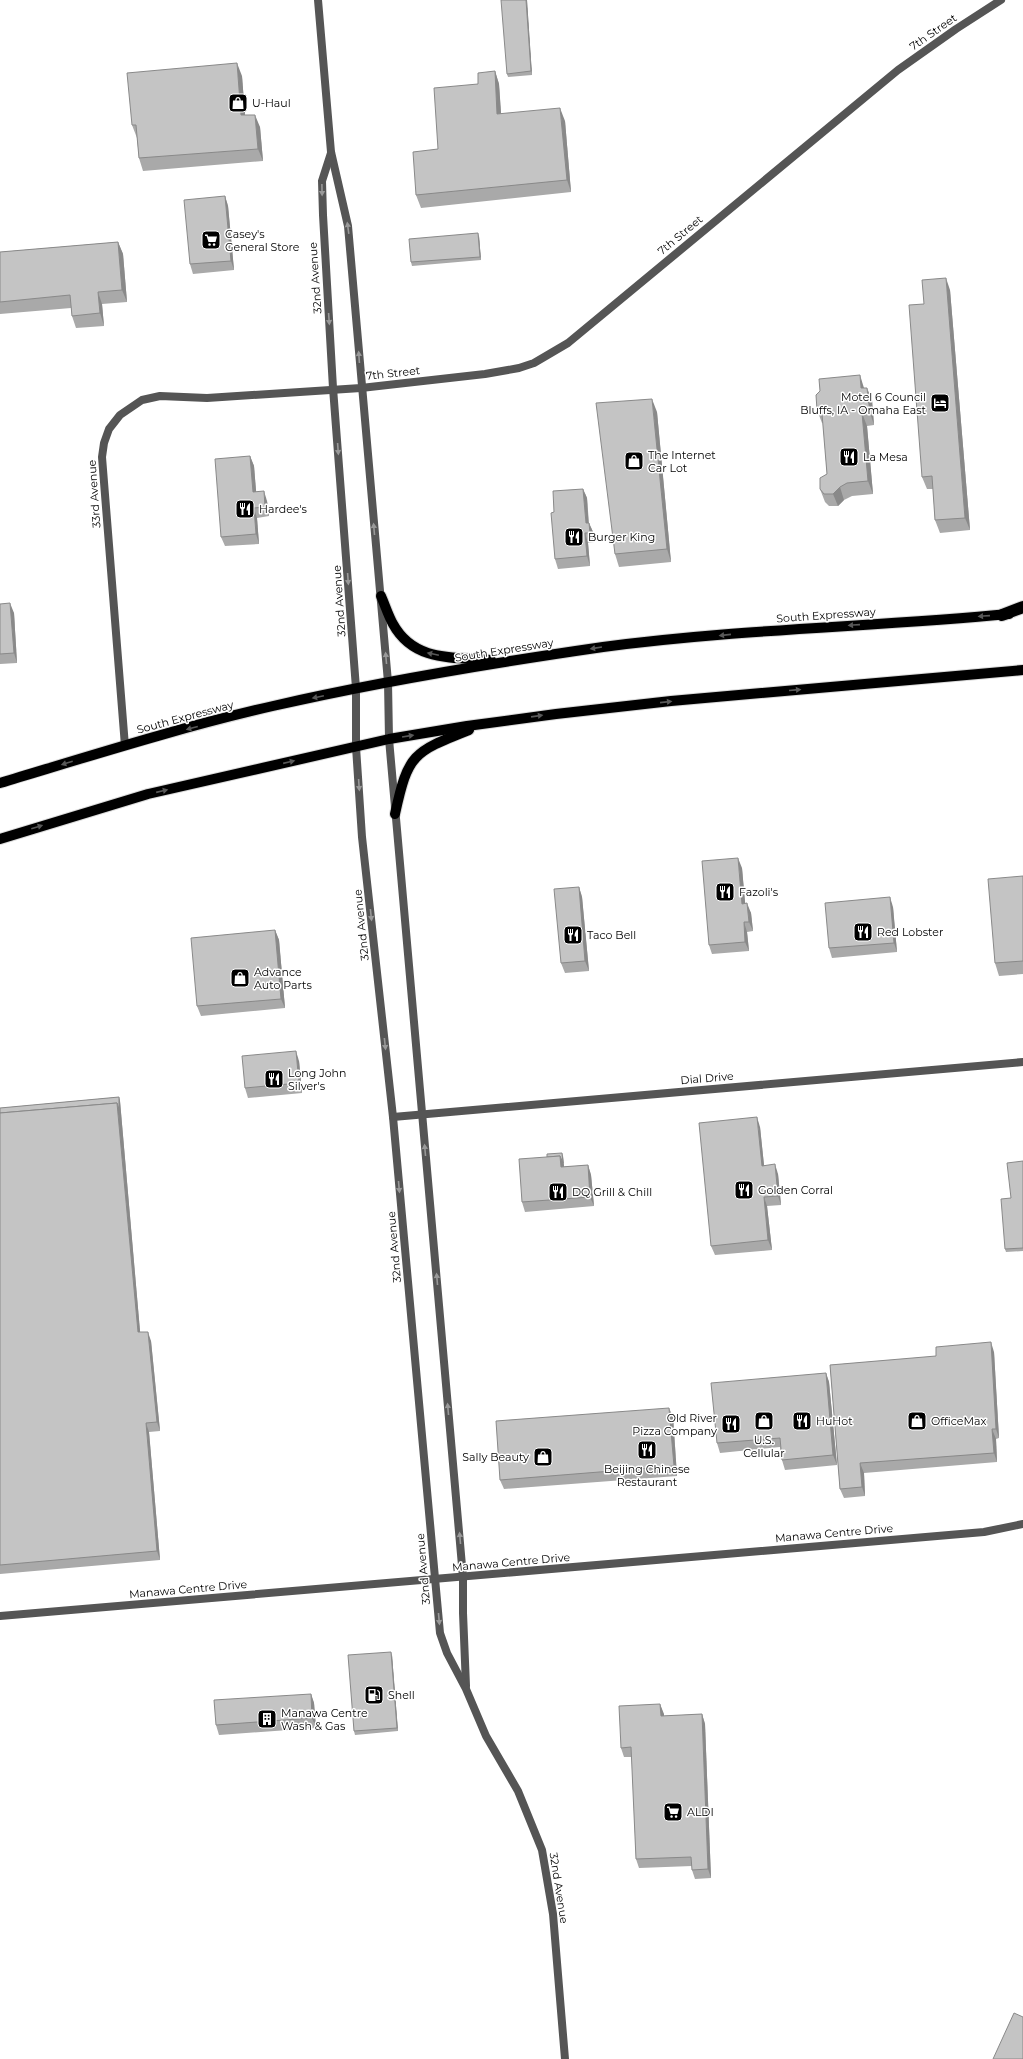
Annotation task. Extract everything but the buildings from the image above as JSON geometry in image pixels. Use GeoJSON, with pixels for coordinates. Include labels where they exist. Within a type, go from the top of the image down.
{"type":"FeatureCollection","features":[{"type":"Feature","properties":{"kind":"highway"},"geometry":{"type":"LineString","coordinates":[[1002,615],[1023,607]]}},
{"type":"Feature","properties":{"kind":"main road"},"geometry":{"type":"LineString","coordinates":[[381,596],[392,623],[400,635],[420,651],[450,657],[513,661]]}},
{"type":"Feature","properties":{"kind":"main road","name":"South Expressway"},"geometry":{"type":"LineString","coordinates":[[0,783],[125,746],[270,707],[356,688],[513,661],[605,647],[756,632],[1023,613]]}},
{"type":"Feature","properties":{"kind":"main road"},"geometry":{"type":"LineString","coordinates":[[0,839],[148,794],[389,739],[489,723],[671,701],[1023,670]]}},
{"type":"Feature","properties":{"kind":"main road"},"geometry":{"type":"LineString","coordinates":[[395,814],[404,779],[409,766],[418,754],[430,745],[489,723]]}},
{"type":"Feature","properties":{"kind":"street","name":"32nd Avenue"},"geometry":{"type":"LineString","coordinates":[[318,0],[331,152],[348,226],[361,388],[381,596],[388,682],[389,739],[395,814],[463,1577],[466,1689]]}},
{"type":"Feature","properties":{"kind":"street","name":"7th Street"},"geometry":{"type":"LineString","coordinates":[[334,388],[361,388],[519,368],[550,355],[568,343],[898,70],[956,29],[1001,0]]}},
{"type":"Feature","properties":{"kind":"street","name":"32nd Avenue"},"geometry":{"type":"LineString","coordinates":[[331,152],[322,181],[323,215],[356,688],[356,746],[362,837],[393,1117],[440,1632],[447,1653],[466,1689],[486,1736],[518,1791],[542,1850],[553,1914],[565,2059]]}},
{"type":"Feature","properties":{"kind":"street","name":"33rd Avenue"},"geometry":{"type":"LineString","coordinates":[[125,746],[102,457],[104,443],[109,429],[120,415],[129,408],[142,400],[160,396],[207,398],[334,388]]}},
{"type":"Feature","properties":{"kind":"street","name":"Dial Drive"},"geometry":{"type":"LineString","coordinates":[[393,1117],[1023,1062]]}},
{"type":"Feature","properties":{"kind":"street","name":"Manawa Centre Drive"},"geometry":{"type":"LineString","coordinates":[[0,1616],[984,1532],[1023,1524]]}},
{"type":"Feature","properties":{"kind":"place","name":"U-Haul"},"geometry":{"type":"Point","coordinates":[238,103]}},
{"type":"Feature","properties":{"kind":"place","name":"Casey's General Store"},"geometry":{"type":"Point","coordinates":[211,240]}},
{"type":"Feature","properties":{"kind":"place","name":"Motel 6 Council Bluffs, IA - Omaha East"},"geometry":{"type":"Point","coordinates":[940,403]}},
{"type":"Feature","properties":{"kind":"place","name":"La Mesa"},"geometry":{"type":"Point","coordinates":[849,457]}},
{"type":"Feature","properties":{"kind":"place","name":"The Internet Car Lot"},"geometry":{"type":"Point","coordinates":[634,461]}},
{"type":"Feature","properties":{"kind":"place","name":"Hardee's"},"geometry":{"type":"Point","coordinates":[245,509]}},
{"type":"Feature","properties":{"kind":"place","name":"Burger King"},"geometry":{"type":"Point","coordinates":[574,537]}},
{"type":"Feature","properties":{"kind":"place","name":"Fazoli's"},"geometry":{"type":"Point","coordinates":[725,892]}},
{"type":"Feature","properties":{"kind":"place","name":"Red Lobster"},"geometry":{"type":"Point","coordinates":[863,932]}},
{"type":"Feature","properties":{"kind":"place","name":"Taco Bell"},"geometry":{"type":"Point","coordinates":[573,935]}},
{"type":"Feature","properties":{"kind":"place","name":"Advance Auto Parts"},"geometry":{"type":"Point","coordinates":[240,978]}},
{"type":"Feature","properties":{"kind":"place","name":"Long John Silver's"},"geometry":{"type":"Point","coordinates":[274,1079]}},
{"type":"Feature","properties":{"kind":"place","name":"Golden Corral"},"geometry":{"type":"Point","coordinates":[744,1190]}},
{"type":"Feature","properties":{"kind":"place","name":"DQ Grill & Chill"},"geometry":{"type":"Point","coordinates":[558,1192]}},
{"type":"Feature","properties":{"kind":"place","name":"U.S. Cellular"},"geometry":{"type":"Point","coordinates":[764,1421]}},
{"type":"Feature","properties":{"kind":"place","name":"HuHot"},"geometry":{"type":"Point","coordinates":[802,1421]}},
{"type":"Feature","properties":{"kind":"place","name":"OfficeMax"},"geometry":{"type":"Point","coordinates":[917,1421]}},
{"type":"Feature","properties":{"kind":"place","name":"Old River Pizza Company"},"geometry":{"type":"Point","coordinates":[731,1424]}},
{"type":"Feature","properties":{"kind":"place","name":"Beijing Chinese Restaurant"},"geometry":{"type":"Point","coordinates":[647,1450]}},
{"type":"Feature","properties":{"kind":"place","name":"Sally Beauty"},"geometry":{"type":"Point","coordinates":[543,1457]}},
{"type":"Feature","properties":{"kind":"place","name":"Shell"},"geometry":{"type":"Point","coordinates":[374,1695]}},
{"type":"Feature","properties":{"kind":"place","name":"Manawa Centre Wash & Gas"},"geometry":{"type":"Point","coordinates":[267,1719]}},
{"type":"Feature","properties":{"kind":"place","name":"ALDI"},"geometry":{"type":"Point","coordinates":[673,1812]}}]}
